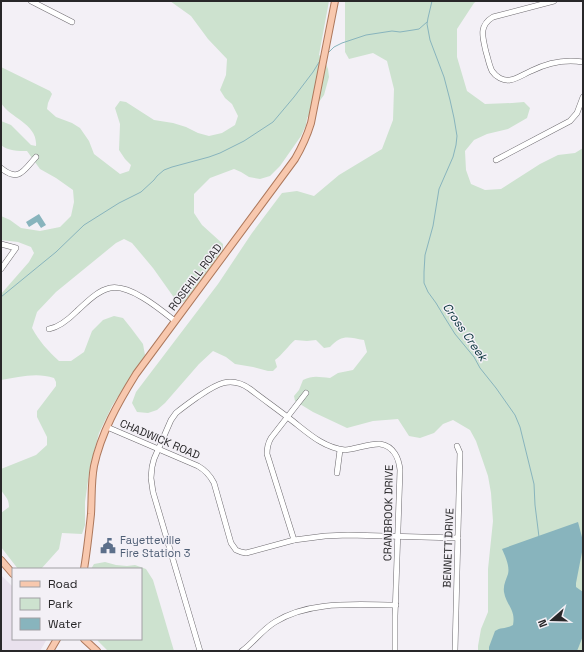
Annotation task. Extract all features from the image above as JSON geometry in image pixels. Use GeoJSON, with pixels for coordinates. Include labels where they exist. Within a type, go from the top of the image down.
{"type":"FeatureCollection","features":[{"type":"Feature","properties":{"kind":"main road","name":"ROSEHILL ROAD"},"geometry":{"type":"LineString","coordinates":[[84,568],[88,545],[94,466],[107,427],[117,405],[130,384],[295,159],[311,123],[335,1]]}},
{"type":"Feature","properties":{"kind":"main road"},"geometry":{"type":"LineString","coordinates":[[1,560],[12,573]]}},
{"type":"Feature","properties":{"kind":"main road"},"geometry":{"type":"LineString","coordinates":[[50,651],[56,640]]}},
{"type":"Feature","properties":{"kind":"main road"},"geometry":{"type":"LineString","coordinates":[[85,640],[97,651]]}},
{"type":"Feature","properties":{"kind":"street"},"geometry":{"type":"LineString","coordinates":[[31,1],[72,22]]}},
{"type":"Feature","properties":{"kind":"street"},"geometry":{"type":"LineString","coordinates":[[554,1],[493,17],[486,22],[482,38],[492,71],[500,78],[510,80],[552,63],[570,61],[583,62]]}},
{"type":"Feature","properties":{"kind":"street"},"geometry":{"type":"LineString","coordinates":[[496,160],[570,121],[577,113],[583,97]]}},
{"type":"Feature","properties":{"kind":"street"},"geometry":{"type":"LineString","coordinates":[[1,168],[10,174],[18,175],[36,157]]}},
{"type":"Feature","properties":{"kind":"street"},"geometry":{"type":"LineString","coordinates":[[1,244],[16,248],[1,269]]}},
{"type":"Feature","properties":{"kind":"street"},"geometry":{"type":"LineString","coordinates":[[49,329],[66,321],[95,296],[110,288],[123,288],[130,290],[162,310],[175,321]]}},
{"type":"Feature","properties":{"kind":"street","name":"CRANBROOK DRIVE"},"geometry":{"type":"LineString","coordinates":[[200,651],[153,492],[151,473],[154,460],[171,420],[176,413],[216,384],[233,382],[244,385],[319,441],[329,446],[340,450],[350,450],[380,444],[390,448],[397,457],[400,470],[395,651]]}},
{"type":"Feature","properties":{"kind":"street"},"geometry":{"type":"LineString","coordinates":[[294,540],[267,451],[270,440],[306,393]]}},
{"type":"Feature","properties":{"kind":"street","name":"CHADWICK ROAD"},"geometry":{"type":"LineString","coordinates":[[107,427],[202,468],[210,476],[214,483],[231,543],[236,550],[244,553],[249,553],[294,540],[324,536],[348,535],[458,538]]}},
{"type":"Feature","properties":{"kind":"street","name":"BENNETT DRIVE"},"geometry":{"type":"LineString","coordinates":[[454,651],[460,453],[457,446]]}},
{"type":"Feature","properties":{"kind":"street"},"geometry":{"type":"LineString","coordinates":[[336,473],[340,450]]}},
{"type":"Feature","properties":{"kind":"street"},"geometry":{"type":"LineString","coordinates":[[242,651],[268,627],[282,618],[304,609],[345,605],[396,605]]}},
{"type":"Feature","properties":{"kind":"shaded area"},"geometry":{"type":"Polygon","coordinates":[[[1,575],[12,586],[12,640],[46,640],[40,651],[1,651],[1,575]]]}},
{"type":"Feature","properties":{"kind":"green space"},"geometry":{"type":"Polygon","coordinates":[[[170,1],[329,1],[319,55],[324,59],[329,77],[324,95],[307,118],[306,125],[301,136],[280,166],[270,176],[260,179],[249,177],[234,169],[210,178],[194,194],[194,213],[202,225],[223,244],[223,251],[187,300],[181,303],[175,299],[153,268],[132,243],[124,239],[116,243],[56,292],[37,312],[32,328],[44,346],[59,361],[71,361],[84,352],[92,331],[103,320],[114,316],[123,318],[131,328],[143,344],[145,355],[112,406],[99,433],[90,467],[85,502],[85,525],[82,534],[62,533],[59,549],[42,568],[17,568],[1,547],[1,513],[9,507],[9,504],[1,489],[1,469],[36,455],[47,445],[47,437],[37,417],[37,411],[56,386],[56,382],[54,378],[41,375],[1,380],[1,294],[29,262],[34,253],[31,247],[18,242],[1,240],[1,216],[10,220],[21,228],[40,231],[60,227],[71,216],[74,202],[73,190],[40,169],[27,151],[10,150],[1,145],[1,121],[11,125],[31,145],[36,146],[33,132],[1,103],[1,67],[50,91],[52,94],[47,109],[56,117],[72,123],[80,128],[89,141],[94,154],[120,174],[129,171],[131,165],[119,150],[120,124],[115,108],[120,101],[126,102],[154,120],[173,123],[209,136],[222,133],[235,125],[238,116],[232,104],[225,98],[220,90],[226,75],[227,59],[208,39],[191,16],[170,1]]]}},
{"type":"Feature","properties":{"kind":"green space"},"geometry":{"type":"Polygon","coordinates":[[[345,1],[477,1],[474,3],[457,29],[457,57],[467,91],[485,104],[524,102],[530,108],[527,118],[508,129],[487,134],[474,140],[465,151],[466,170],[471,184],[485,190],[501,189],[540,164],[558,155],[575,153],[583,148],[583,651],[478,651],[481,629],[488,612],[488,569],[493,521],[488,476],[476,441],[470,430],[453,420],[443,424],[434,433],[420,438],[409,436],[398,419],[373,421],[347,428],[313,412],[295,401],[294,396],[299,390],[303,380],[313,377],[330,378],[338,373],[353,370],[367,352],[364,340],[342,338],[330,347],[324,348],[316,340],[295,340],[275,360],[277,367],[273,371],[235,364],[226,357],[213,351],[199,364],[157,410],[148,413],[137,412],[132,403],[136,392],[218,284],[252,233],[282,193],[297,191],[314,196],[339,175],[382,149],[393,120],[394,89],[387,61],[373,53],[349,59],[345,52],[345,1]]]}},
{"type":"Feature","properties":{"kind":"green space"},"geometry":{"type":"Polygon","coordinates":[[[105,562],[116,565],[135,565],[146,569],[153,580],[174,651],[108,651],[98,641],[142,640],[142,568],[92,568],[94,564],[105,562]]]}},
{"type":"Feature","properties":{"kind":"water"},"geometry":{"type":"Polygon","coordinates":[[[39,214],[46,225],[41,228],[37,222],[29,227],[26,222],[39,214]]]}},
{"type":"Feature","properties":{"kind":"water"},"geometry":{"type":"Polygon","coordinates":[[[578,522],[583,547],[576,587],[583,592],[583,636],[577,651],[489,651],[495,631],[513,625],[514,620],[504,592],[508,568],[502,549],[578,522]]]}},
{"type":"Feature","properties":{"kind":"waterway","name":"Cross Creek"},"geometry":{"type":"LineString","coordinates":[[432,1],[427,24],[430,40],[444,77],[457,136],[453,157],[439,189],[433,226],[425,255],[424,283],[428,292],[455,334],[474,357],[480,368],[515,415],[520,427],[534,484],[539,537]]}},
{"type":"Feature","properties":{"kind":"waterway"},"geometry":{"type":"LineString","coordinates":[[328,53],[334,47],[342,43],[366,35],[419,29],[427,22]]}},
{"type":"Feature","properties":{"kind":"waterway"},"geometry":{"type":"LineString","coordinates":[[1,297],[56,252],[84,225],[119,203],[141,192],[164,170],[220,153],[244,141],[273,122],[294,97],[321,59]]}},
{"type":"Feature","properties":{"kind":"place","name":"Fayetteville Fire Station 3"},"geometry":{"type":"Point","coordinates":[108,546]}}]}
